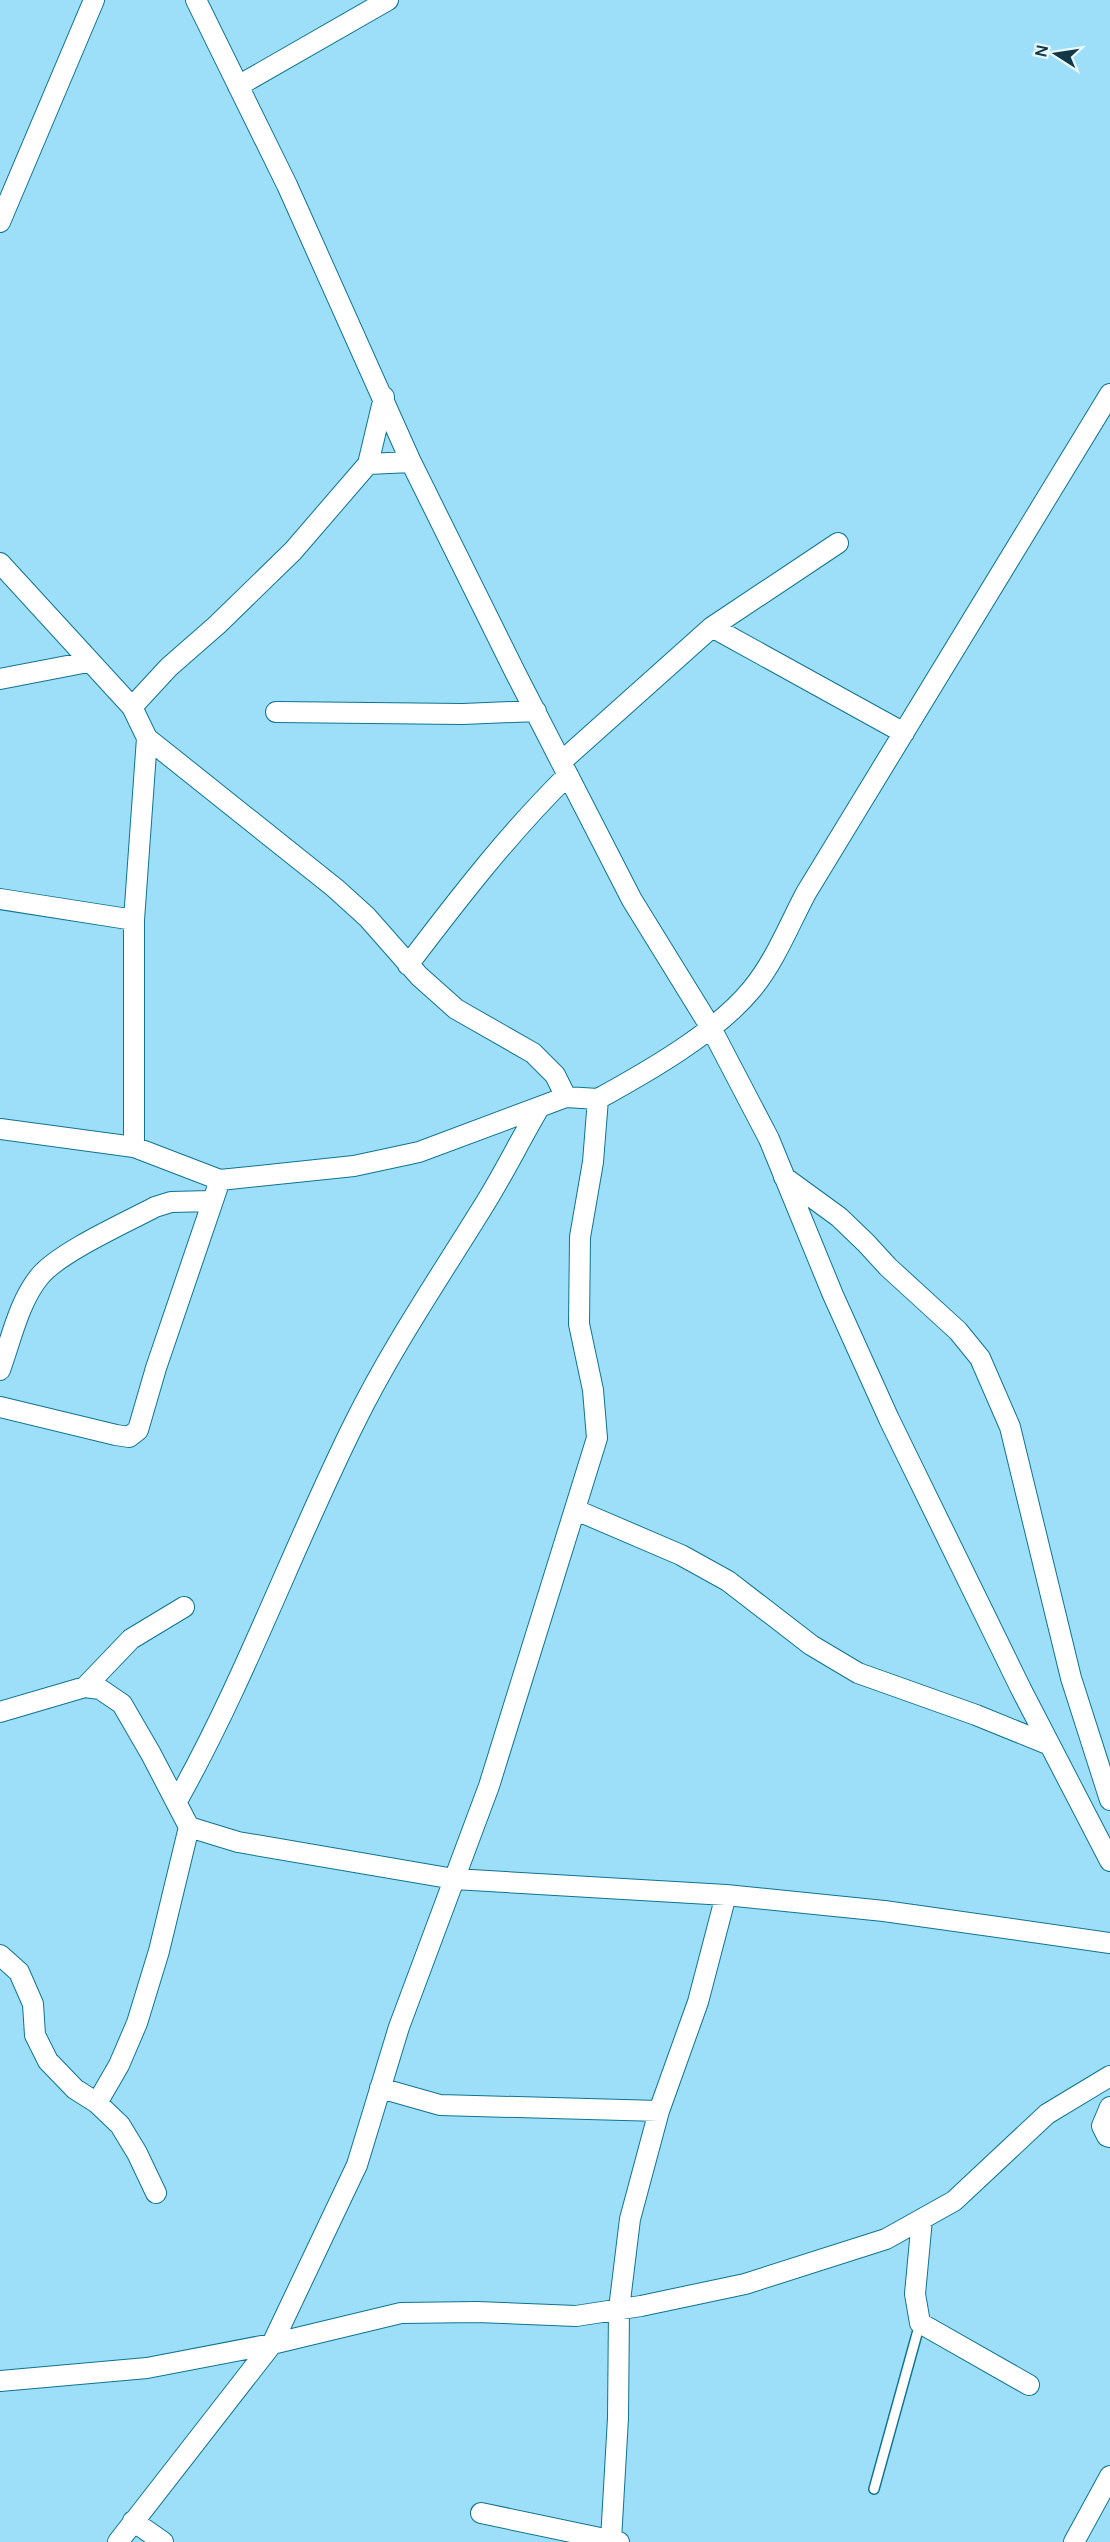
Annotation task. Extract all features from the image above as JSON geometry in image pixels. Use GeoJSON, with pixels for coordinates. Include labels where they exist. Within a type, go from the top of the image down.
{"type":"FeatureCollection","features":[{"type":"Feature","properties":{"kind":"street"},"geometry":{"type":"LineString","coordinates":[[0,222],[94,0]]}},
{"type":"Feature","properties":{"kind":"street"},"geometry":{"type":"LineString","coordinates":[[196,0],[287,185],[384,397],[411,462],[632,900],[711,1028],[769,1139],[833,1295],[889,1419],[1050,1745],[1109,1853]]}},
{"type":"Feature","properties":{"kind":"street"},"geometry":{"type":"LineString","coordinates":[[238,86],[388,0]]}},
{"type":"Feature","properties":{"kind":"street"},"geometry":{"type":"LineString","coordinates":[[0,1129],[134,1147],[220,1180],[354,1166],[419,1152],[566,1097],[598,1099],[711,1028],[751,990],[773,957],[806,893],[1110,394]]}},
{"type":"Feature","properties":{"kind":"street"},"geometry":{"type":"LineString","coordinates":[[132,707],[169,667],[217,625],[293,551],[368,464],[384,397]]}},
{"type":"Feature","properties":{"kind":"street"},"geometry":{"type":"LineString","coordinates":[[368,464],[411,462]]}},
{"type":"Feature","properties":{"kind":"street"},"geometry":{"type":"LineString","coordinates":[[408,964],[456,902],[543,799],[564,768],[712,627],[838,543]]}},
{"type":"Feature","properties":{"kind":"street"},"geometry":{"type":"LineString","coordinates":[[0,563],[88,662],[132,707],[147,738],[335,888],[367,917],[408,964],[456,1009],[533,1053],[555,1075],[566,1097]]}},
{"type":"Feature","properties":{"kind":"street"},"geometry":{"type":"LineString","coordinates":[[712,627],[904,733]]}},
{"type":"Feature","properties":{"kind":"street"},"geometry":{"type":"LineString","coordinates":[[0,679],[88,662]]}},
{"type":"Feature","properties":{"kind":"street"},"geometry":{"type":"LineString","coordinates":[[276,712],[463,714],[536,711]]}},
{"type":"Feature","properties":{"kind":"street"},"geometry":{"type":"LineString","coordinates":[[134,1147],[134,920],[147,738]]}},
{"type":"Feature","properties":{"kind":"street"},"geometry":{"type":"LineString","coordinates":[[0,899],[134,920]]}},
{"type":"Feature","properties":{"kind":"street"},"geometry":{"type":"LineString","coordinates":[[118,2542],[272,2344],[357,2164],[399,2027],[489,1786],[597,1438],[593,1390],[579,1324],[579,1313],[580,1238],[593,1162],[598,1099]]}},
{"type":"Feature","properties":{"kind":"street"},"geometry":{"type":"LineString","coordinates":[[177,1801],[224,1713],[294,1549],[354,1423],[398,1340],[482,1208],[539,1108]]}},
{"type":"Feature","properties":{"kind":"street"},"geometry":{"type":"LineString","coordinates":[[784,1177],[838,1217],[859,1236],[888,1268],[958,1331],[980,1358],[1010,1428],[1071,1678],[1110,1800]]}},
{"type":"Feature","properties":{"kind":"street"},"geometry":{"type":"LineString","coordinates":[[0,1407],[116,1435],[129,1437],[138,1430],[156,1368],[220,1180]]}},
{"type":"Feature","properties":{"kind":"street"},"geometry":{"type":"LineString","coordinates":[[0,1370],[28,1294],[40,1276],[57,1261],[155,1207],[171,1202],[211,1201]]}},
{"type":"Feature","properties":{"kind":"street"},"geometry":{"type":"LineString","coordinates":[[576,1509],[681,1555],[728,1581],[811,1645],[858,1672],[976,1714],[1050,1745]]}},
{"type":"Feature","properties":{"kind":"street"},"geometry":{"type":"LineString","coordinates":[[85,1687],[131,1639],[184,1607]]}},
{"type":"Feature","properties":{"kind":"street"},"geometry":{"type":"LineString","coordinates":[[0,1712],[85,1687],[100,1689],[122,1704],[177,1801],[189,1827],[159,1950],[137,2023],[119,2065],[97,2103]]}},
{"type":"Feature","properties":{"kind":"street"},"geometry":{"type":"LineString","coordinates":[[189,1827],[238,1842],[454,1880],[726,1896],[884,1911],[1110,1943]]}},
{"type":"Feature","properties":{"kind":"street"},"geometry":{"type":"LineString","coordinates":[[481,2513],[615,2541],[618,2309],[630,2219],[659,2111],[698,2002],[726,1896]]}},
{"type":"Feature","properties":{"kind":"street"},"geometry":{"type":"LineString","coordinates":[[0,1955],[19,1972],[33,2004],[35,2035],[48,2061],[75,2089],[97,2103],[120,2125],[137,2153],[156,2193]]}},
{"type":"Feature","properties":{"kind":"street"},"geometry":{"type":"LineString","coordinates":[[0,2381],[147,2368],[272,2344],[401,2313],[477,2312],[576,2316],[745,2284],[886,2239],[954,2201],[1047,2114],[1110,2076]]}},
{"type":"Feature","properties":{"kind":"street"},"geometry":{"type":"LineString","coordinates":[[380,2088],[440,2106],[659,2111]]}},
{"type":"Feature","properties":{"kind":"street"},"geometry":{"type":"LineString","coordinates":[[1110,2107],[1102,2126],[1107,2136],[1110,2137]]}},
{"type":"Feature","properties":{"kind":"street"},"geometry":{"type":"LineString","coordinates":[[922,2219],[915,2294],[920,2323],[1029,2385]]}},
{"type":"Feature","properties":{"kind":"street"},"geometry":{"type":"LineString","coordinates":[[1074,2542],[1110,2476]]}},
{"type":"Feature","properties":{"kind":"street"},"geometry":{"type":"LineString","coordinates":[[134,2521],[163,2542]]}},
{"type":"Feature","properties":{"kind":"lane"},"geometry":{"type":"LineString","coordinates":[[874,2489],[920,2323]]}}]}
